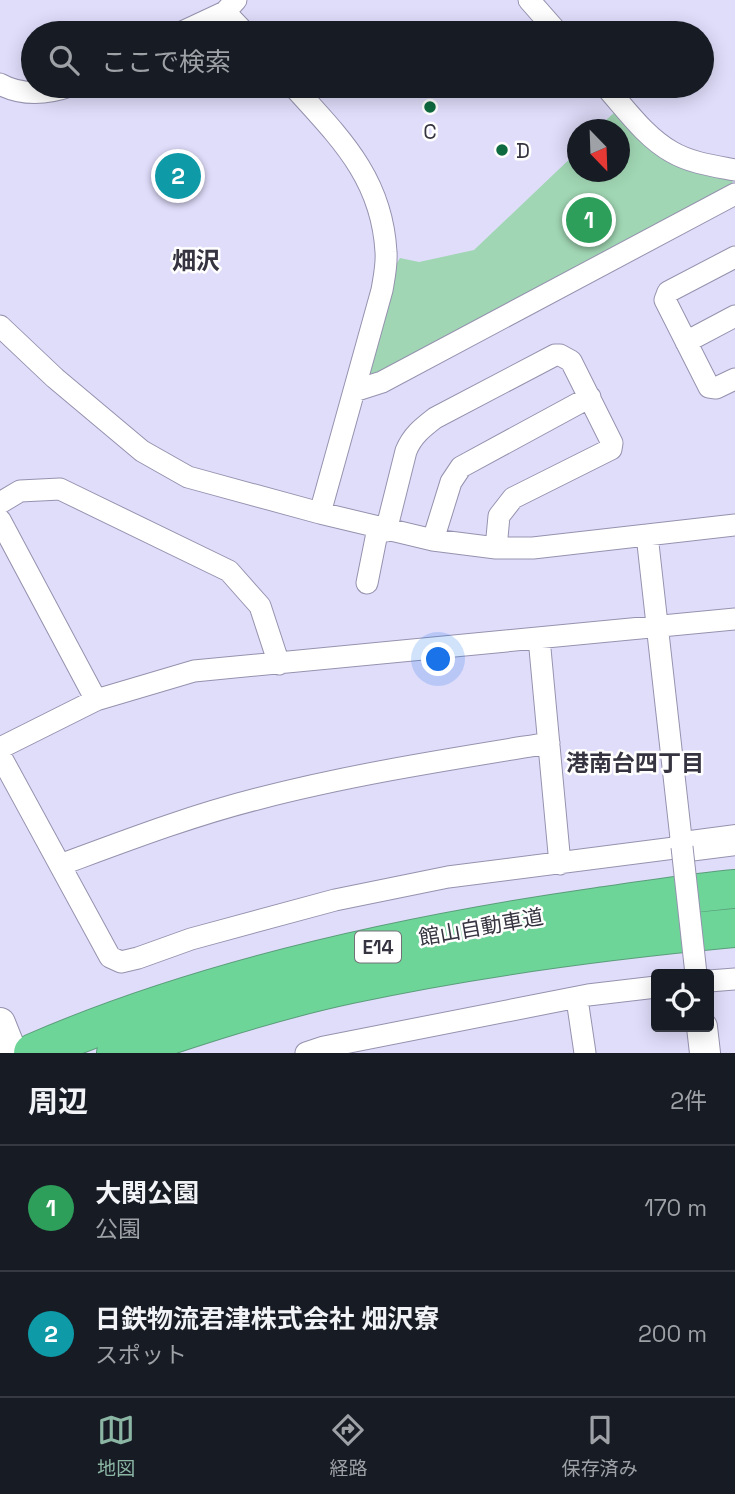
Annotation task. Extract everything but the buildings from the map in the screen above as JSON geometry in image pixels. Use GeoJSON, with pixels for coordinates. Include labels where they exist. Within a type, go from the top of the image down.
{"type":"FeatureCollection","features":[{"type":"Feature","properties":{"kind":"highway","name":"館山自動車道"},"geometry":{"type":"LineString","coordinates":[[33,1053],[77,1034],[196,994],[343,955],[534,916],[735,889]]}},
{"type":"Feature","properties":{"kind":"highway","name":"館山自動車道"},"geometry":{"type":"LineString","coordinates":[[116,1053],[206,1022],[362,982],[443,966],[735,928]]}},
{"type":"Feature","properties":{"kind":"street"},"geometry":{"type":"LineString","coordinates":[[529,0],[547,21]]}},
{"type":"Feature","properties":{"kind":"street"},"geometry":{"type":"LineString","coordinates":[[203,21],[231,6]]}},
{"type":"Feature","properties":{"kind":"street"},"geometry":{"type":"LineString","coordinates":[[0,84],[21,91]]}},
{"type":"Feature","properties":{"kind":"street"},"geometry":{"type":"LineString","coordinates":[[304,98],[333,129],[360,166],[376,195],[387,254],[382,290],[320,513]]}},
{"type":"Feature","properties":{"kind":"street"},"geometry":{"type":"LineString","coordinates":[[616,98],[641,126],[670,151],[691,160],[735,170]]}},
{"type":"Feature","properties":{"kind":"street"},"geometry":{"type":"LineString","coordinates":[[354,391],[382,382],[735,194]]}},
{"type":"Feature","properties":{"kind":"street"},"geometry":{"type":"LineString","coordinates":[[735,257],[668,292],[665,300],[709,387],[716,388],[735,379]]}},
{"type":"Feature","properties":{"kind":"street"},"geometry":{"type":"LineString","coordinates":[[686,342],[735,316]]}},
{"type":"Feature","properties":{"kind":"street"},"geometry":{"type":"LineString","coordinates":[[0,326],[55,378],[142,451],[188,477],[320,513],[433,540],[496,548],[533,548],[735,525]]}},
{"type":"Feature","properties":{"kind":"street"},"geometry":{"type":"LineString","coordinates":[[367,583],[411,440],[435,418],[555,355],[560,355],[572,361],[612,443],[611,449],[513,498],[499,516],[496,548]]}},
{"type":"Feature","properties":{"kind":"street"},"geometry":{"type":"LineString","coordinates":[[433,540],[451,482],[461,467],[590,397]]}},
{"type":"Feature","properties":{"kind":"street"},"geometry":{"type":"LineString","coordinates":[[0,503],[20,491],[60,489],[229,570],[260,606],[279,664]]}},
{"type":"Feature","properties":{"kind":"street"},"geometry":{"type":"LineString","coordinates":[[0,520],[96,700]]}},
{"type":"Feature","properties":{"kind":"street"},"geometry":{"type":"LineString","coordinates":[[647,535],[695,969]]}},
{"type":"Feature","properties":{"kind":"street"},"geometry":{"type":"LineString","coordinates":[[0,748],[96,700],[194,671],[735,619]]}},
{"type":"Feature","properties":{"kind":"street"},"geometry":{"type":"LineString","coordinates":[[539,638],[560,863]]}},
{"type":"Feature","properties":{"kind":"street"},"geometry":{"type":"LineString","coordinates":[[60,864],[150,832],[254,800],[362,775],[549,743]]}},
{"type":"Feature","properties":{"kind":"street"},"geometry":{"type":"LineString","coordinates":[[0,755],[110,957],[121,962],[335,900],[448,877],[735,840]]}},
{"type":"Feature","properties":{"kind":"street"},"geometry":{"type":"LineString","coordinates":[[714,981],[735,979]]}},
{"type":"Feature","properties":{"kind":"street"},"geometry":{"type":"LineString","coordinates":[[306,1053],[588,995],[651,988]]}},
{"type":"Feature","properties":{"kind":"street"},"geometry":{"type":"LineString","coordinates":[[577,999],[585,1053]]}},
{"type":"Feature","properties":{"kind":"street"},"geometry":{"type":"LineString","coordinates":[[0,1023],[12,1053]]}},
{"type":"Feature","properties":{"kind":"street"},"geometry":{"type":"LineString","coordinates":[[703,1032],[705,1053]]}},
{"type":"Feature","properties":{"kind":"green space"},"geometry":{"type":"Polygon","coordinates":[[[615,112],[627,119],[607,119],[615,112]]]}},
{"type":"Feature","properties":{"kind":"green space"},"geometry":{"type":"Polygon","coordinates":[[[630,120],[732,178],[733,185],[380,376],[370,373],[385,297],[400,258],[419,262],[474,250],[567,162],[567,182],[630,182],[630,120]]]}},
{"type":"Feature","properties":{"kind":"place","name":"C"},"geometry":{"type":"Point","coordinates":[430,107]}},
{"type":"Feature","properties":{"kind":"place","name":"D"},"geometry":{"type":"Point","coordinates":[502,150]}},
{"type":"Feature","properties":{"kind":"place","name":"日鉄物流君津株式会社 畑沢寮"},"geometry":{"type":"Point","coordinates":[178,176]}},
{"type":"Feature","properties":{"kind":"place","name":"大関公園"},"geometry":{"type":"Point","coordinates":[589,220]}},
{"type":"Feature","properties":{"kind":"district","name":"畑沢"},"geometry":{"type":"Point","coordinates":[196,260]}},
{"type":"Feature","properties":{"kind":"district","name":"港南台四丁目"},"geometry":{"type":"Point","coordinates":[635,763]}}]}
